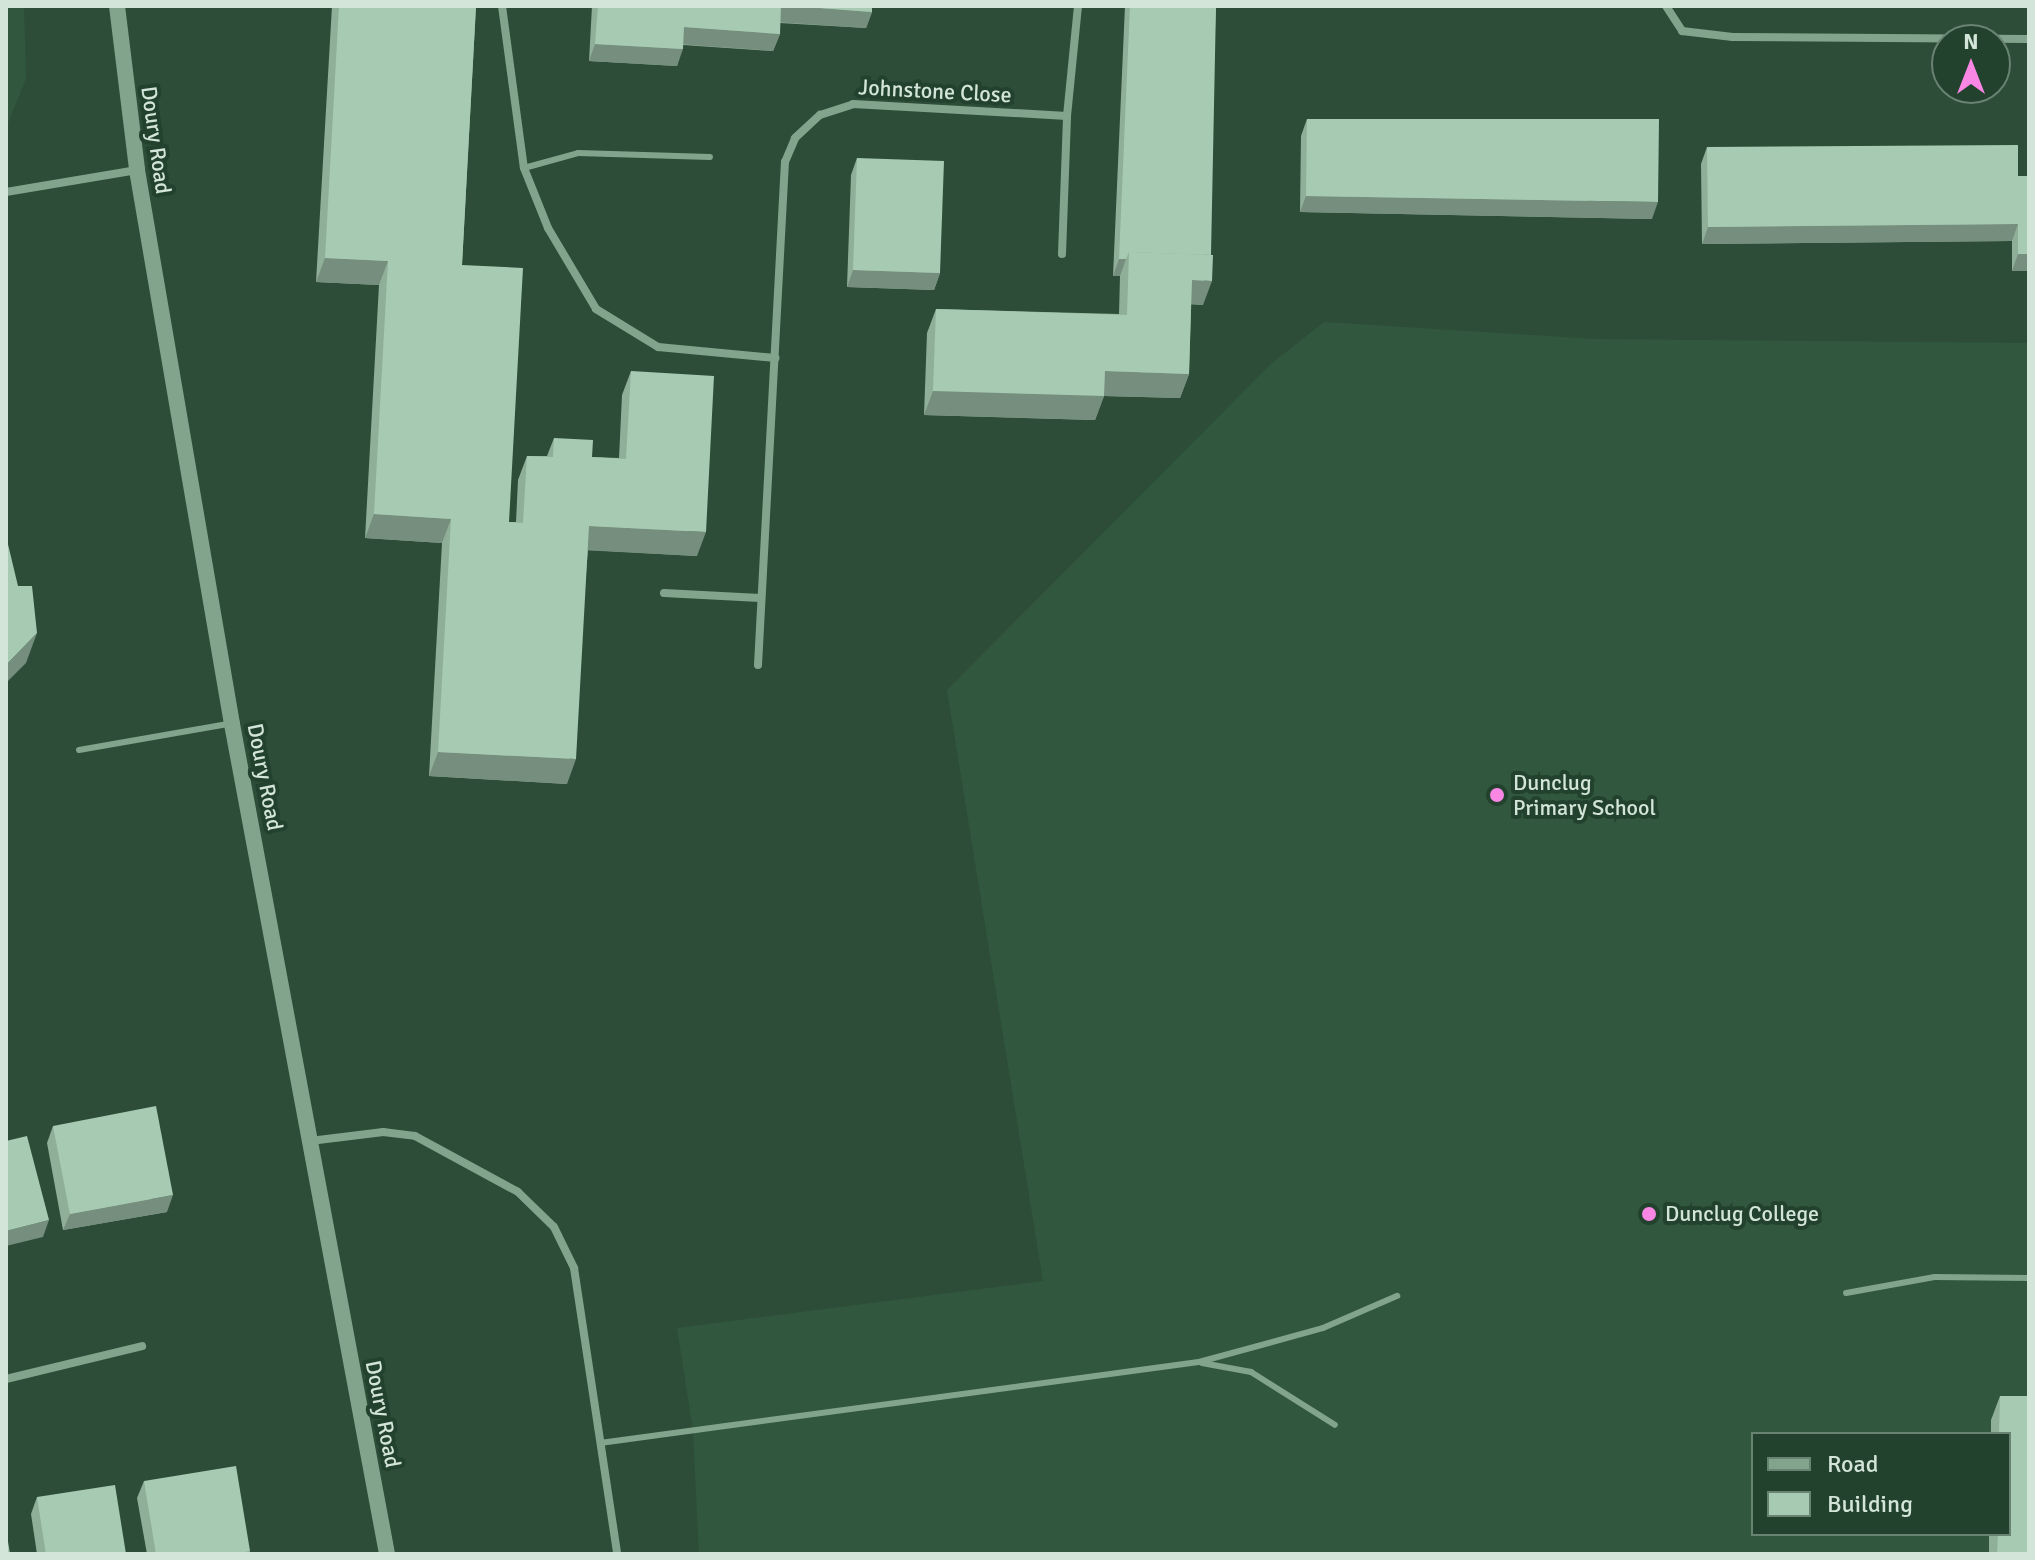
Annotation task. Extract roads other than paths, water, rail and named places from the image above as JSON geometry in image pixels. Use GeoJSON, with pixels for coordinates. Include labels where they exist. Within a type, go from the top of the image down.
{"type":"FeatureCollection","features":[{"type":"Feature","properties":{"kind":"street","name":"Doury Road"},"geometry":{"type":"LineString","coordinates":[[117,6],[137,170],[232,724],[387,1554]]}},
{"type":"Feature","properties":{"kind":"street"},"geometry":{"type":"LineString","coordinates":[[502,6],[524,168],[565,259],[615,327],[658,347],[775,358]]}},
{"type":"Feature","properties":{"kind":"street"},"geometry":{"type":"LineString","coordinates":[[1062,254],[1067,116],[1078,6]]}},
{"type":"Feature","properties":{"kind":"street"},"geometry":{"type":"LineString","coordinates":[[1666,6],[1682,31],[1733,37],[2029,39]]}},
{"type":"Feature","properties":{"kind":"street","name":"Johnstone Close"},"geometry":{"type":"LineString","coordinates":[[758,665],[785,162],[809,121],[853,104],[1067,116]]}},
{"type":"Feature","properties":{"kind":"street"},"geometry":{"type":"LineString","coordinates":[[6,192],[137,170]]}},
{"type":"Feature","properties":{"kind":"street"},"geometry":{"type":"LineString","coordinates":[[664,593],[760,598]]}},
{"type":"Feature","properties":{"kind":"street"},"geometry":{"type":"LineString","coordinates":[[309,1141],[383,1132],[415,1136],[539,1209],[574,1268],[617,1554]]}},
{"type":"Feature","properties":{"kind":"street"},"geometry":{"type":"LineString","coordinates":[[6,1379],[142,1346]]}},
{"type":"Feature","properties":{"kind":"lane"},"geometry":{"type":"LineString","coordinates":[[524,168],[578,153],[710,157]]}},
{"type":"Feature","properties":{"kind":"lane"},"geometry":{"type":"LineString","coordinates":[[79,750],[232,724]]}},
{"type":"Feature","properties":{"kind":"lane"},"geometry":{"type":"LineString","coordinates":[[1846,1293],[1935,1277],[2029,1278]]}},
{"type":"Feature","properties":{"kind":"lane"},"geometry":{"type":"LineString","coordinates":[[600,1443],[1199,1362],[1323,1328],[1397,1296]]}},
{"type":"Feature","properties":{"kind":"lane"},"geometry":{"type":"LineString","coordinates":[[1199,1362],[1251,1372],[1335,1425]]}},
{"type":"Feature","properties":{"kind":"place","name":"Dunclug Primary School"},"geometry":{"type":"Point","coordinates":[1497,795]}},
{"type":"Feature","properties":{"kind":"place","name":"Dunclug College"},"geometry":{"type":"Point","coordinates":[1649,1214]}}]}
